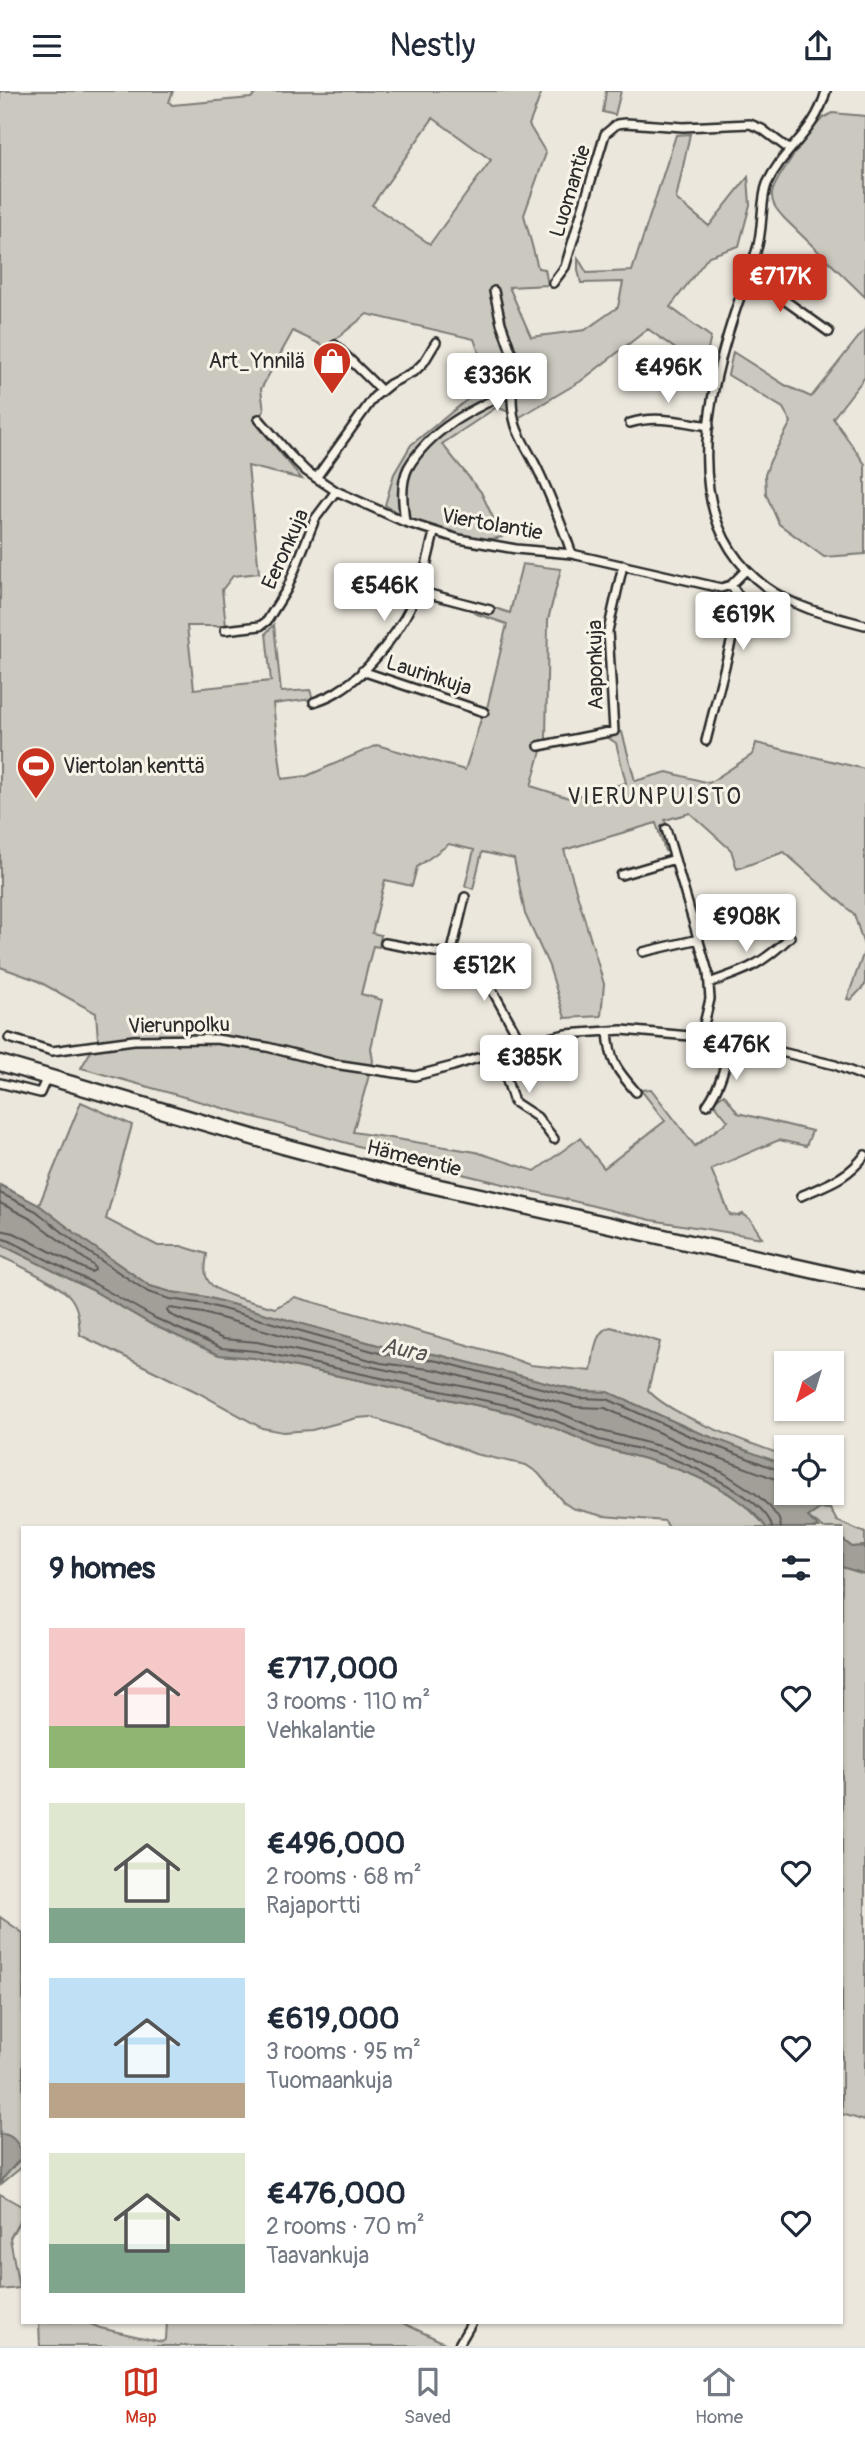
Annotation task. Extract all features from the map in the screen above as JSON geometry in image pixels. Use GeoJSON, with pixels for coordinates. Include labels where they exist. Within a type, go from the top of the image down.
{"type":"FeatureCollection","features":[{"type":"Feature","properties":{"kind":"highway","name":"Hämeentie"},"geometry":{"type":"LineString","coordinates":[[0,1063],[283,1146],[417,1182],[865,1282]]}},
{"type":"Feature","properties":{"kind":"highway","name":"Hämeentie"},"geometry":{"type":"LineString","coordinates":[[824,1271],[865,1273]]}},
{"type":"Feature","properties":{"kind":"street"},"geometry":{"type":"LineString","coordinates":[[827,91],[814,122],[772,173],[765,188],[760,242],[721,361],[706,454],[708,487],[715,518],[728,546],[746,570],[787,600],[865,625]]}},
{"type":"Feature","properties":{"kind":"street","name":"Luomantie"},"geometry":{"type":"LineString","coordinates":[[553,283],[565,267],[605,134],[610,128],[626,123],[683,127],[750,124],[769,134],[790,151]]}},
{"type":"Feature","properties":{"kind":"street"},"geometry":{"type":"LineString","coordinates":[[748,274],[829,332]]}},
{"type":"Feature","properties":{"kind":"street"},"geometry":{"type":"LineString","coordinates":[[494,291],[501,323],[515,363],[512,391],[515,425],[538,470],[572,554]]}},
{"type":"Feature","properties":{"kind":"street"},"geometry":{"type":"LineString","coordinates":[[316,478],[381,390],[415,371],[436,342]]}},
{"type":"Feature","properties":{"kind":"street"},"geometry":{"type":"LineString","coordinates":[[335,345],[381,390]]}},
{"type":"Feature","properties":{"kind":"street"},"geometry":{"type":"LineString","coordinates":[[405,522],[402,493],[408,469],[428,444],[448,425],[473,409],[512,391]]}},
{"type":"Feature","properties":{"kind":"street"},"geometry":{"type":"LineString","coordinates":[[630,423],[660,418],[709,426]]}},
{"type":"Feature","properties":{"kind":"street","name":"Viertolantie"},"geometry":{"type":"LineString","coordinates":[[258,419],[290,456],[336,491],[435,533],[489,545],[572,554],[721,588],[731,585]]}},
{"type":"Feature","properties":{"kind":"street","name":"Eeronkuja"},"geometry":{"type":"LineString","coordinates":[[225,630],[260,626],[268,621],[288,589],[315,519],[336,491]]}},
{"type":"Feature","properties":{"kind":"street"},"geometry":{"type":"LineString","coordinates":[[314,702],[338,692],[362,671],[388,641],[408,612],[418,591],[435,533]]}},
{"type":"Feature","properties":{"kind":"street","name":"Aaponkuja"},"geometry":{"type":"LineString","coordinates":[[539,746],[614,731],[608,631],[623,565]]}},
{"type":"Feature","properties":{"kind":"street"},"geometry":{"type":"LineString","coordinates":[[706,741],[740,607],[738,595],[731,585],[746,570]]}},
{"type":"Feature","properties":{"kind":"street"},"geometry":{"type":"LineString","coordinates":[[418,591],[490,610]]}},
{"type":"Feature","properties":{"kind":"street","name":"Laurinkuja"},"geometry":{"type":"LineString","coordinates":[[362,671],[484,712]]}},
{"type":"Feature","properties":{"kind":"street"},"geometry":{"type":"LineString","coordinates":[[666,829],[699,939],[709,983],[710,999],[701,1037]]}},
{"type":"Feature","properties":{"kind":"street"},"geometry":{"type":"LineString","coordinates":[[621,875],[675,859]]}},
{"type":"Feature","properties":{"kind":"street"},"geometry":{"type":"LineString","coordinates":[[450,955],[465,897]]}},
{"type":"Feature","properties":{"kind":"street"},"geometry":{"type":"LineString","coordinates":[[709,983],[750,969],[768,958],[790,937]]}},
{"type":"Feature","properties":{"kind":"street"},"geometry":{"type":"LineString","coordinates":[[643,952],[699,939]]}},
{"type":"Feature","properties":{"kind":"street"},"geometry":{"type":"LineString","coordinates":[[385,943],[450,955],[480,966],[522,1044]]}},
{"type":"Feature","properties":{"kind":"street"},"geometry":{"type":"LineString","coordinates":[[608,1031],[609,1053],[614,1065],[636,1092]]}},
{"type":"Feature","properties":{"kind":"street","name":"Vierunpolku"},"geometry":{"type":"LineString","coordinates":[[9,1038],[52,1051],[134,1040],[216,1039],[267,1047],[334,1064],[415,1076],[522,1044],[566,1034],[608,1031],[701,1037],[835,1065],[865,1077]]}},
{"type":"Feature","properties":{"kind":"street"},"geometry":{"type":"LineString","coordinates":[[707,1105],[724,1074],[730,1043]]}},
{"type":"Feature","properties":{"kind":"street"},"geometry":{"type":"LineString","coordinates":[[498,1053],[514,1102],[537,1117],[554,1139]]}},
{"type":"Feature","properties":{"kind":"street"},"geometry":{"type":"LineString","coordinates":[[0,1083],[40,1093],[48,1076]]}},
{"type":"Feature","properties":{"kind":"street"},"geometry":{"type":"LineString","coordinates":[[801,1196],[852,1171],[865,1155]]}},
{"type":"Feature","properties":{"kind":"street"},"geometry":{"type":"LineString","coordinates":[[458,2346],[471,2324]]}},
{"type":"Feature","properties":{"kind":"shaded area"},"geometry":{"type":"Polygon","coordinates":[[[0,91],[173,91],[169,102],[172,105],[251,98],[258,91],[542,91],[529,125],[546,153],[524,215],[538,268],[545,269],[548,285],[509,287],[531,337],[585,330],[618,307],[623,282],[581,283],[578,258],[587,273],[632,271],[676,135],[690,134],[676,199],[709,226],[748,177],[750,205],[739,246],[709,256],[670,307],[711,337],[703,369],[648,329],[581,381],[520,417],[497,407],[442,444],[481,492],[502,537],[475,538],[442,531],[385,505],[394,474],[411,445],[489,382],[474,339],[367,314],[326,347],[293,331],[261,389],[264,411],[254,421],[302,479],[248,466],[259,573],[233,576],[222,590],[226,626],[187,626],[194,689],[271,681],[266,633],[274,625],[281,692],[310,690],[313,699],[273,704],[282,779],[307,776],[377,745],[465,770],[482,716],[460,708],[460,699],[487,708],[507,624],[474,613],[477,602],[510,613],[522,564],[561,569],[548,620],[546,740],[559,738],[561,746],[541,751],[531,786],[569,798],[626,783],[616,743],[607,737],[622,732],[635,781],[667,772],[709,783],[753,754],[756,743],[865,769],[865,949],[854,914],[784,852],[737,869],[731,850],[690,813],[665,820],[673,849],[665,851],[656,823],[564,850],[604,984],[601,1016],[565,1018],[549,966],[525,914],[514,859],[482,852],[473,889],[465,886],[474,850],[449,844],[417,867],[412,886],[385,880],[372,933],[381,935],[379,947],[373,946],[361,994],[382,1000],[371,1048],[373,1061],[353,1132],[476,1152],[535,1171],[580,1138],[604,1168],[665,1121],[641,1090],[651,1089],[695,1146],[728,1121],[713,1102],[724,1094],[738,1113],[812,1131],[806,1146],[779,1140],[711,1169],[730,1215],[743,1214],[751,1220],[762,1238],[651,1220],[425,1165],[81,1068],[98,1039],[96,1013],[36,980],[0,967],[0,91]],[[433,118],[372,205],[430,244],[491,160],[433,118]]]}},
{"type":"Feature","properties":{"kind":"shaded area"},"geometry":{"type":"Polygon","coordinates":[[[606,91],[621,91],[615,115],[603,112],[606,91]]]}},
{"type":"Feature","properties":{"kind":"shaded area"},"geometry":{"type":"Polygon","coordinates":[[[832,113],[865,116],[865,297],[784,218],[772,198],[774,187],[794,155],[817,124],[832,113]]]}},
{"type":"Feature","properties":{"kind":"shaded area"},"geometry":{"type":"Polygon","coordinates":[[[865,329],[865,377],[833,418],[865,464],[865,554],[824,557],[779,524],[766,494],[765,475],[791,422],[783,408],[728,375],[733,352],[785,385],[811,397],[865,329]]]}},
{"type":"Feature","properties":{"kind":"shaded area"},"geometry":{"type":"Polygon","coordinates":[[[865,949],[865,985],[851,1000],[847,999],[865,949]]]}},
{"type":"Feature","properties":{"kind":"shaded area"},"geometry":{"type":"Polygon","coordinates":[[[81,1102],[132,1125],[106,1219],[158,1246],[181,1246],[207,1254],[207,1279],[221,1291],[275,1308],[295,1297],[500,1354],[530,1365],[591,1371],[598,1338],[605,1329],[611,1327],[660,1342],[648,1390],[674,1410],[692,1419],[774,1452],[774,1461],[695,1431],[608,1392],[580,1391],[439,1355],[385,1347],[206,1297],[150,1286],[39,1205],[81,1102]]]}},
{"type":"Feature","properties":{"kind":"shaded area"},"geometry":{"type":"Polygon","coordinates":[[[0,1244],[92,1290],[151,1324],[219,1355],[254,1358],[513,1413],[595,1446],[668,1466],[712,1484],[732,1496],[751,1510],[765,1526],[668,1526],[665,1521],[603,1516],[572,1508],[563,1502],[538,1473],[526,1465],[475,1454],[371,1417],[312,1430],[283,1432],[262,1428],[197,1392],[80,1335],[74,1302],[66,1293],[49,1281],[0,1256],[0,1244]]]}},
{"type":"Feature","properties":{"kind":"shaded area"},"geometry":{"type":"Polygon","coordinates":[[[821,1508],[830,1509],[837,1521],[865,1533],[865,1546],[852,1547],[843,1540],[843,1526],[820,1526],[808,1517],[821,1508]]]}},
{"type":"Feature","properties":{"kind":"shaded area"},"geometry":{"type":"Polygon","coordinates":[[[843,1567],[865,1574],[865,2121],[843,2114],[843,1567]]]}},
{"type":"Feature","properties":{"kind":"shaded area"},"geometry":{"type":"Polygon","coordinates":[[[0,1917],[21,1932],[21,2158],[2,2134],[0,2135],[0,1917]]]}},
{"type":"Feature","properties":{"kind":"shaded area"},"geometry":{"type":"Polygon","coordinates":[[[21,2158],[21,2168],[0,2185],[8,2170],[21,2158]]]}},
{"type":"Feature","properties":{"kind":"shaded area"},"geometry":{"type":"Polygon","coordinates":[[[0,2194],[21,2206],[21,2219],[10,2238],[19,2288],[0,2290],[0,2194]]]}},
{"type":"Feature","properties":{"kind":"shaded area"},"geometry":{"type":"Polygon","coordinates":[[[39,2324],[91,2324],[162,2342],[166,2339],[167,2324],[405,2324],[451,2346],[40,2346],[39,2324]]]}},
{"type":"Feature","properties":{"kind":"water"},"geometry":{"type":"Polygon","coordinates":[[[0,1185],[39,1205],[150,1286],[206,1297],[385,1347],[439,1355],[580,1391],[608,1392],[695,1431],[774,1461],[774,1505],[828,1505],[830,1509],[821,1508],[808,1517],[817,1526],[765,1526],[751,1510],[732,1496],[712,1484],[668,1466],[595,1446],[513,1413],[254,1358],[219,1355],[151,1324],[92,1290],[0,1244],[0,1185]]]}},
{"type":"Feature","properties":{"kind":"water"},"geometry":{"type":"Polygon","coordinates":[[[843,1540],[852,1547],[865,1546],[865,1574],[843,1567],[843,1540]]]}},
{"type":"Feature","properties":{"kind":"water"},"geometry":{"type":"Polygon","coordinates":[[[0,2135],[16,2142],[21,2158],[0,2182],[0,2135]]]}},
{"type":"Feature","properties":{"kind":"place","name":"Art_Ynnilä"},"geometry":{"type":"Point","coordinates":[332,395]}},
{"type":"Feature","properties":{"kind":"place","name":"Viertolan kenttä"},"geometry":{"type":"Point","coordinates":[36,800]}},
{"type":"Feature","properties":{"kind":"district","name":"VIERUNPUISTO"},"geometry":{"type":"Point","coordinates":[655,796]}},
{"type":"Feature","properties":{"kind":"water label","name":"Aura"},"geometry":{"type":"Point","coordinates":[404,1349]}}]}
